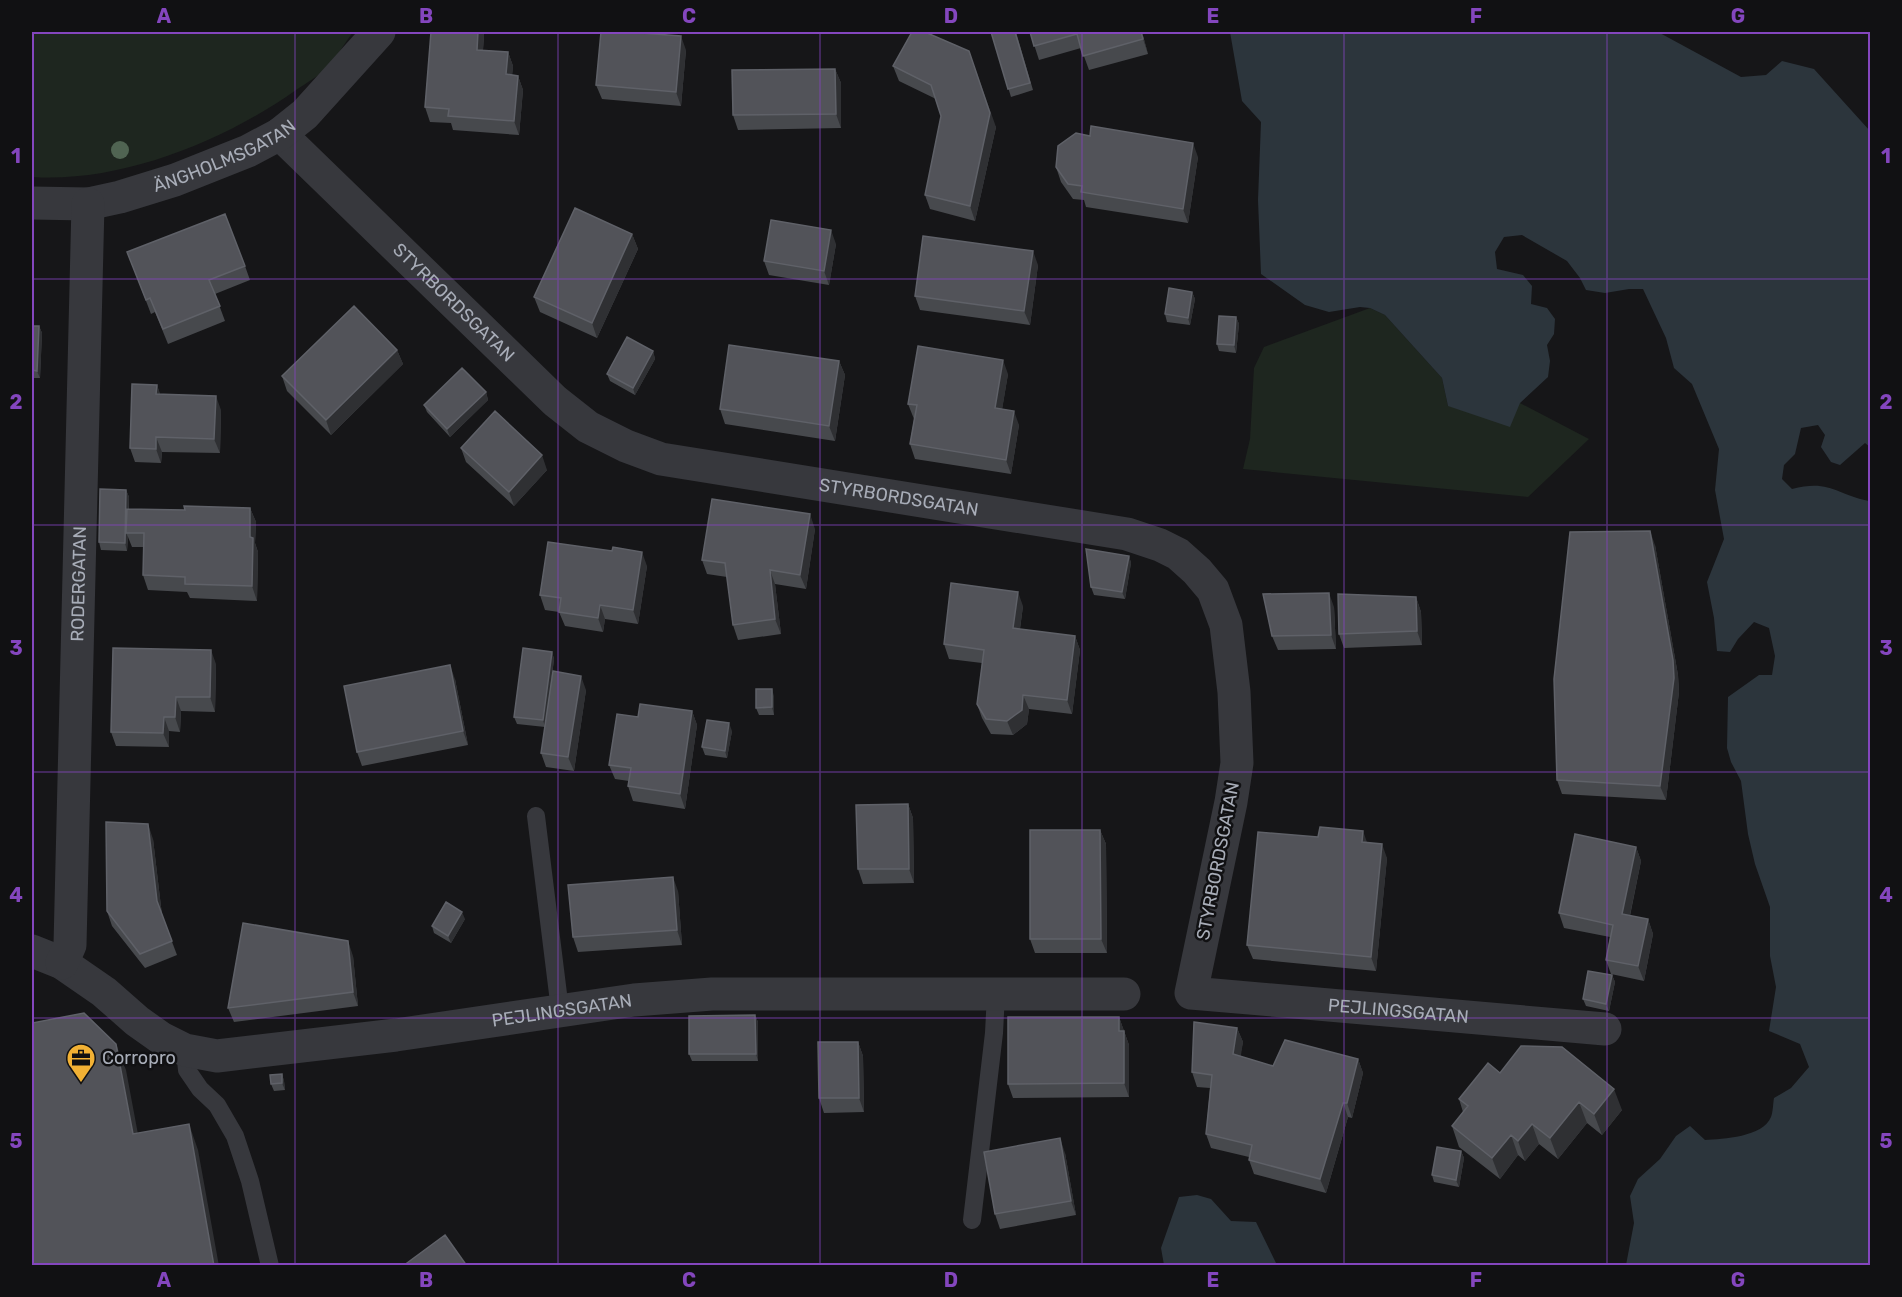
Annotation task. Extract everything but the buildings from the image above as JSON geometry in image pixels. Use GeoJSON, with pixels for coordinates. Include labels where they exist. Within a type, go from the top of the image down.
{"type":"FeatureCollection","features":[{"type":"Feature","properties":{"kind":"street","name":"ÄNGHOLMSGATAN"},"geometry":{"type":"LineString","coordinates":[[32,203],[88,204],[176,180],[248,151],[280,134],[305,114],[379,32]]}},
{"type":"Feature","properties":{"kind":"street","name":"STYRBORDSGATAN"},"geometry":{"type":"LineString","coordinates":[[280,134],[555,400],[588,427],[626,446],[661,459],[1127,534],[1160,545],[1178,554],[1197,571],[1213,590],[1226,625],[1234,692],[1237,763],[1191,993]]}},
{"type":"Feature","properties":{"kind":"street","name":"RODERGATAN"},"geometry":{"type":"LineString","coordinates":[[62,963],[70,945],[88,204]]}},
{"type":"Feature","properties":{"kind":"street","name":"PEJLINGSGATAN"},"geometry":{"type":"LineString","coordinates":[[32,951],[62,963],[104,992],[137,1021],[161,1038],[185,1050],[217,1056],[396,1035],[634,1000],[712,994],[1124,994]]}},
{"type":"Feature","properties":{"kind":"street","name":"PEJLINGSGATAN"},"geometry":{"type":"LineString","coordinates":[[1191,993],[1605,1029]]}},
{"type":"Feature","properties":{"kind":"lane"},"geometry":{"type":"LineString","coordinates":[[536,816],[561,1010]]}},
{"type":"Feature","properties":{"kind":"lane"},"geometry":{"type":"LineString","coordinates":[[972,1220],[994,1034],[996,994]]}},
{"type":"Feature","properties":{"kind":"lane"},"geometry":{"type":"LineString","coordinates":[[185,1050],[187,1070],[200,1089],[217,1105],[235,1136],[250,1181],[270,1266]]}},
{"type":"Feature","properties":{"kind":"shaded area"},"geometry":{"type":"Polygon","coordinates":[[[32,32],[353,32],[333,60],[319,74],[268,109],[204,142],[136,166],[66,177],[32,177],[32,32]]]}},
{"type":"Feature","properties":{"kind":"shaded area"},"geometry":{"type":"Polygon","coordinates":[[[1230,32],[1658,32],[1741,77],[1766,75],[1782,61],[1814,69],[1870,131],[1870,447],[1865,443],[1840,465],[1831,462],[1821,447],[1825,435],[1818,425],[1801,428],[1795,454],[1784,465],[1782,479],[1792,489],[1805,486],[1824,487],[1869,501],[1870,499],[1870,1265],[1626,1265],[1634,1223],[1630,1196],[1638,1179],[1660,1159],[1676,1136],[1690,1126],[1705,1140],[1742,1136],[1760,1129],[1771,1117],[1774,1098],[1791,1088],[1809,1067],[1800,1044],[1769,1031],[1776,987],[1770,956],[1770,907],[1755,864],[1748,834],[1741,781],[1727,748],[1728,697],[1759,675],[1772,675],[1775,656],[1769,628],[1754,622],[1738,639],[1730,652],[1717,651],[1707,582],[1724,539],[1715,490],[1719,449],[1692,384],[1674,368],[1666,338],[1643,289],[1605,293],[1586,290],[1567,261],[1522,235],[1504,237],[1495,252],[1497,269],[1523,275],[1532,286],[1531,304],[1547,308],[1555,319],[1554,334],[1547,345],[1550,361],[1548,377],[1520,403],[1510,427],[1448,406],[1442,378],[1385,315],[1370,308],[1360,307],[1329,312],[1305,305],[1261,274],[1258,200],[1261,122],[1242,101],[1230,32]]]}},
{"type":"Feature","properties":{"kind":"shaded area"},"geometry":{"type":"Polygon","coordinates":[[[1370,308],[1385,315],[1442,378],[1448,406],[1520,403],[1589,439],[1528,497],[1243,469],[1250,439],[1254,368],[1264,347],[1370,308]]]}},
{"type":"Feature","properties":{"kind":"shaded area"},"geometry":{"type":"Polygon","coordinates":[[[1197,1195],[1211,1199],[1231,1221],[1256,1222],[1277,1265],[1164,1265],[1161,1248],[1179,1197],[1197,1195]]]}},
{"type":"Feature","properties":{"kind":"place","name":"Corropro"},"geometry":{"type":"Point","coordinates":[81,1084]}}]}
